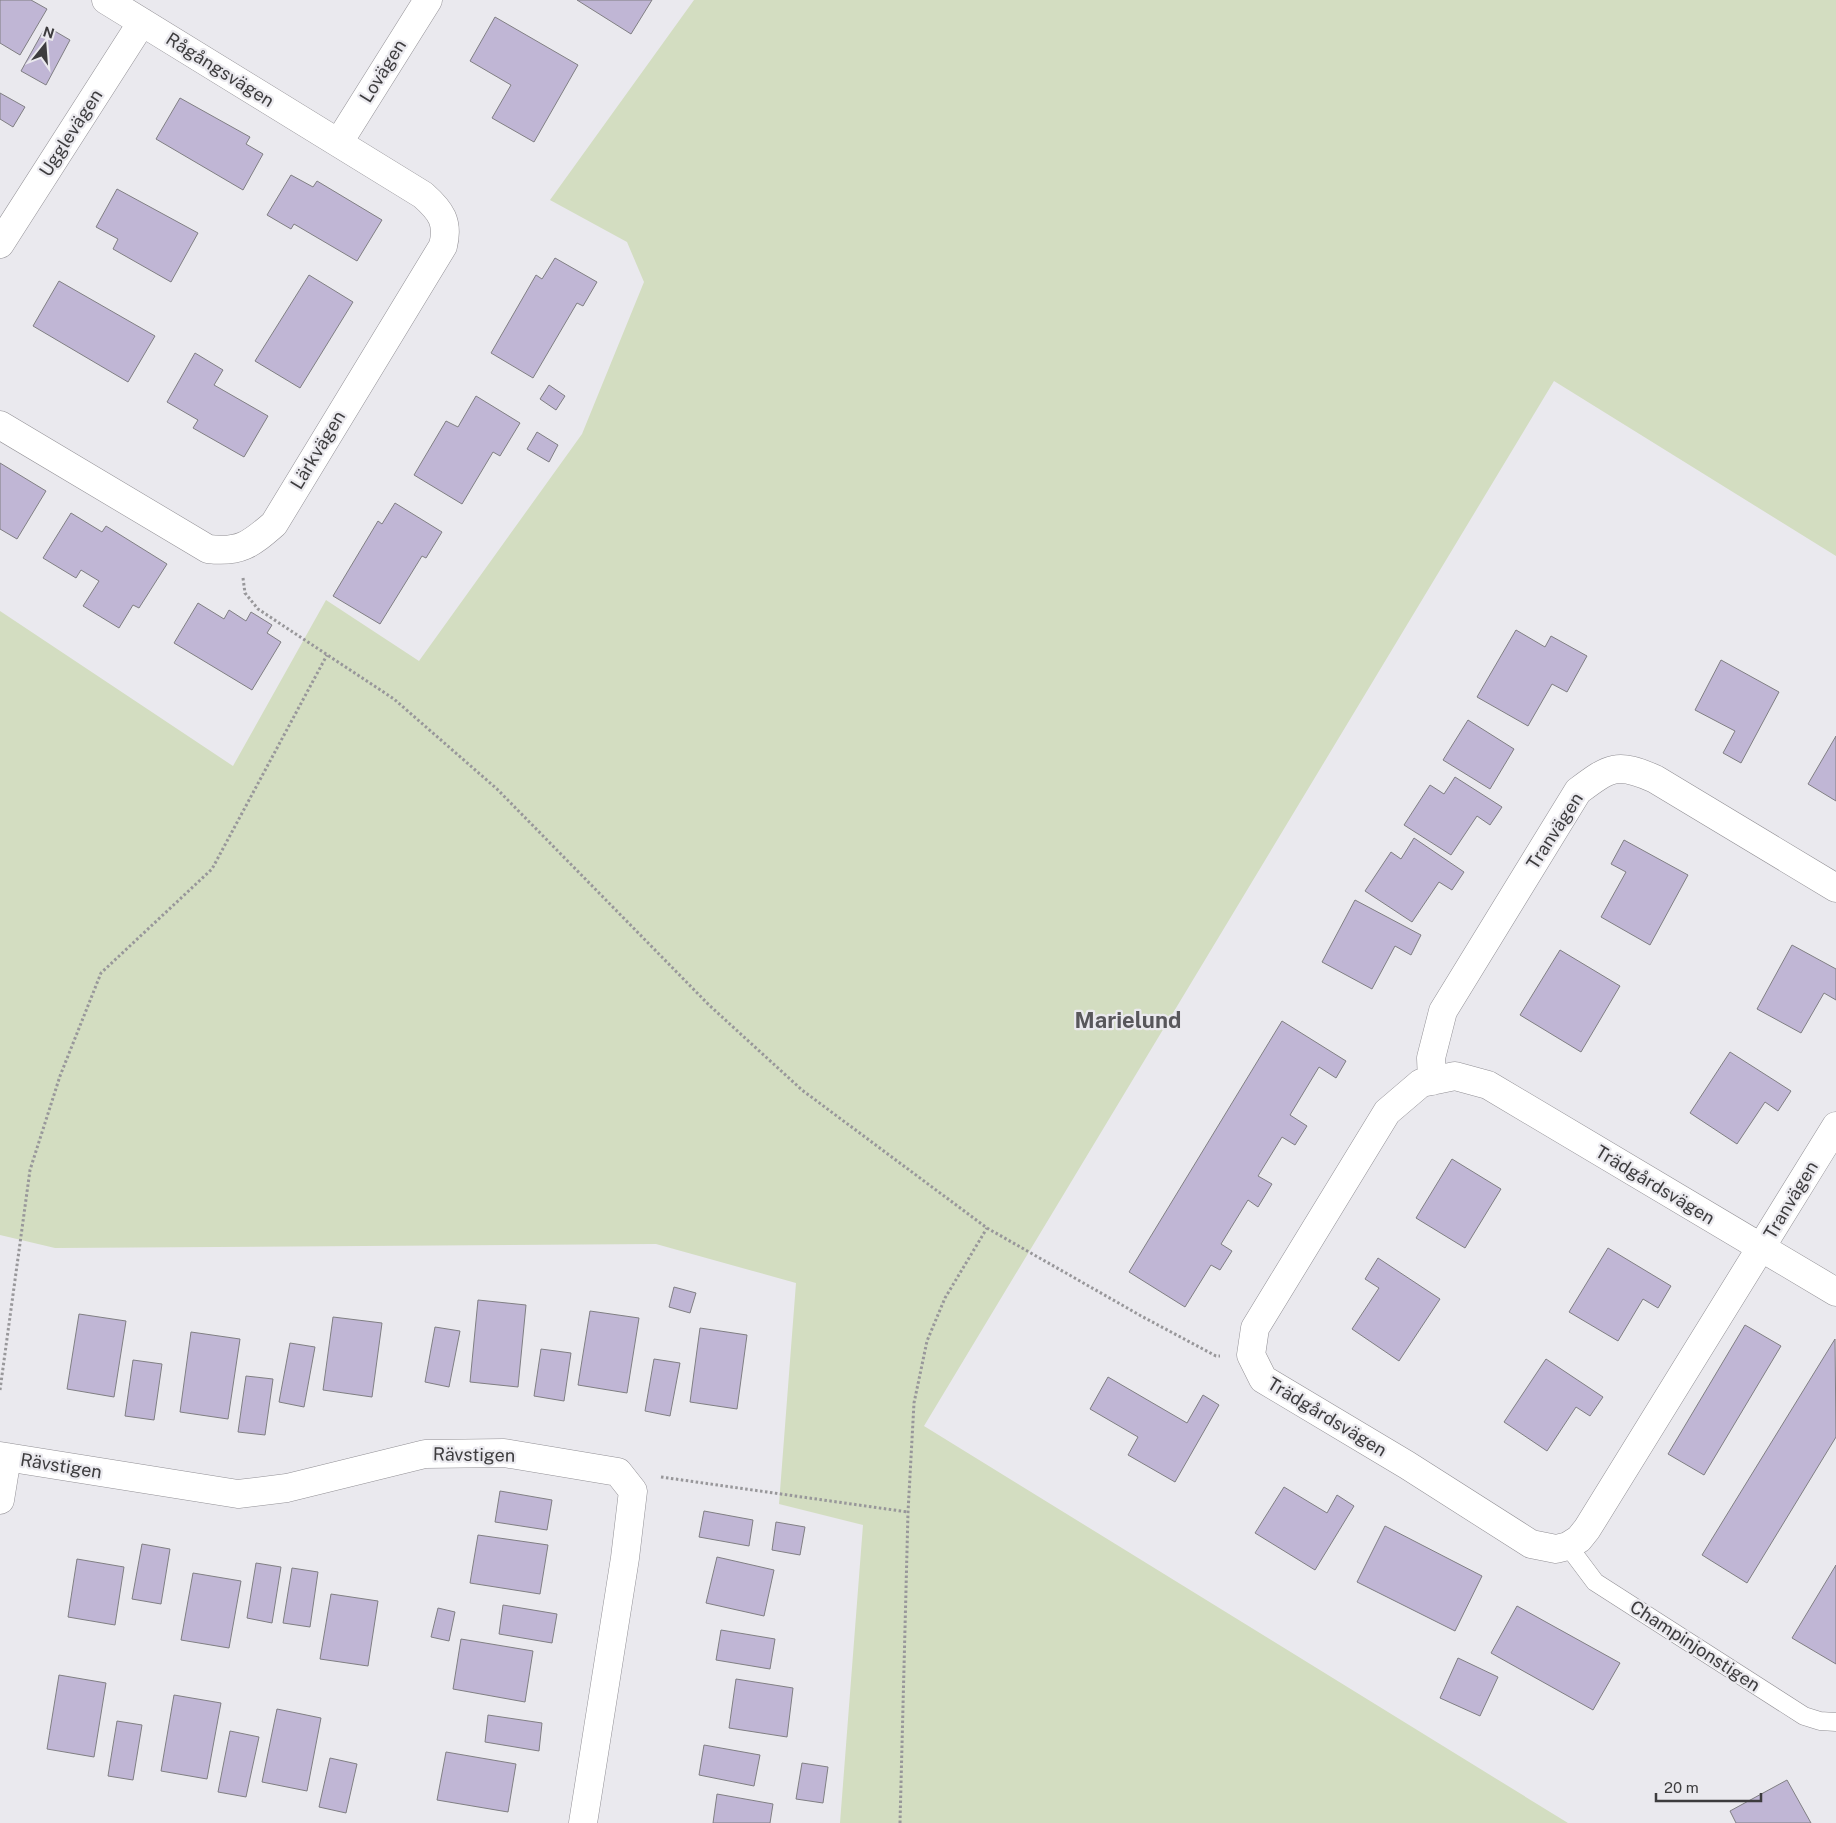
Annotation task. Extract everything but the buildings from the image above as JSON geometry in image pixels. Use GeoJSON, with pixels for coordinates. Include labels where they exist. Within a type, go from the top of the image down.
{"type":"FeatureCollection","features":[{"type":"Feature","properties":{"kind":"street","name":"Rågångsvägen"},"geometry":{"type":"LineString","coordinates":[[106,0],[337,141]]}},
{"type":"Feature","properties":{"kind":"street","name":"Lovägen"},"geometry":{"type":"LineString","coordinates":[[337,141],[428,0]]}},
{"type":"Feature","properties":{"kind":"street","name":"Ugglevägen"},"geometry":{"type":"LineString","coordinates":[[0,244],[142,22]]}},
{"type":"Feature","properties":{"kind":"street","name":"Lärkvägen"},"geometry":{"type":"LineString","coordinates":[[0,426],[208,549],[223,551],[252,544],[274,524],[443,246],[446,235],[441,211],[423,195],[337,141]]}},
{"type":"Feature","properties":{"kind":"street","name":"Tranvägen"},"geometry":{"type":"LineString","coordinates":[[1432,1081],[1431,1058],[1443,1012],[1578,791],[1605,770],[1631,768],[1654,779],[1836,888]]}},
{"type":"Feature","properties":{"kind":"street","name":"Trädgårdsvägen"},"geometry":{"type":"LineString","coordinates":[[1568,1546],[1556,1550],[1531,1544],[1407,1465],[1263,1379],[1251,1355],[1255,1328],[1386,1112],[1421,1083],[1454,1076],[1488,1085],[1836,1292]]}},
{"type":"Feature","properties":{"kind":"street","name":"Tranvägen"},"geometry":{"type":"LineString","coordinates":[[1762,1249],[1836,1126]]}},
{"type":"Feature","properties":{"kind":"street"},"geometry":{"type":"LineString","coordinates":[[1568,1546],[1587,1529],[1762,1249]]}},
{"type":"Feature","properties":{"kind":"street","name":"Rävstigen"},"geometry":{"type":"LineString","coordinates":[[3,1456],[238,1494],[286,1488],[425,1454],[504,1453],[618,1472],[633,1491]]}},
{"type":"Feature","properties":{"kind":"street"},"geometry":{"type":"LineString","coordinates":[[0,1500],[3,1456]]}},
{"type":"Feature","properties":{"kind":"street"},"geometry":{"type":"LineString","coordinates":[[584,1823],[625,1558],[633,1491]]}},
{"type":"Feature","properties":{"kind":"lane","name":"Champinjonstigen"},"geometry":{"type":"LineString","coordinates":[[1568,1546],[1595,1582],[1804,1716],[1820,1722],[1836,1722]]}},
{"type":"Feature","properties":{"kind":"path"},"geometry":{"type":"LineString","coordinates":[[238,548],[245,593],[258,609],[394,699],[497,788],[709,1005],[802,1090],[987,1228],[1143,1317],[1216,1356],[1251,1355]]}},
{"type":"Feature","properties":{"kind":"path"},"geometry":{"type":"LineString","coordinates":[[0,1390],[30,1170],[60,1076],[100,973],[212,869],[327,655]]}},
{"type":"Feature","properties":{"kind":"path"},"geometry":{"type":"LineString","coordinates":[[900,1823],[908,1512],[914,1403],[927,1341],[945,1298],[987,1228]]}},
{"type":"Feature","properties":{"kind":"path"},"geometry":{"type":"LineString","coordinates":[[633,1491],[663,1476],[908,1512]]}},
{"type":"Feature","properties":{"kind":"green space"},"geometry":{"type":"Polygon","coordinates":[[[694,0],[1836,0],[1836,556],[1554,381],[924,1426],[1568,1823],[840,1823],[863,1525],[779,1504],[796,1283],[656,1244],[55,1248],[0,1235],[0,611],[233,766],[326,600],[419,661],[582,434],[644,282],[627,242],[550,200],[694,0]]]}},
{"type":"Feature","properties":{"kind":"district","name":"Marielund"},"geometry":{"type":"Point","coordinates":[1128,1020]}}]}
